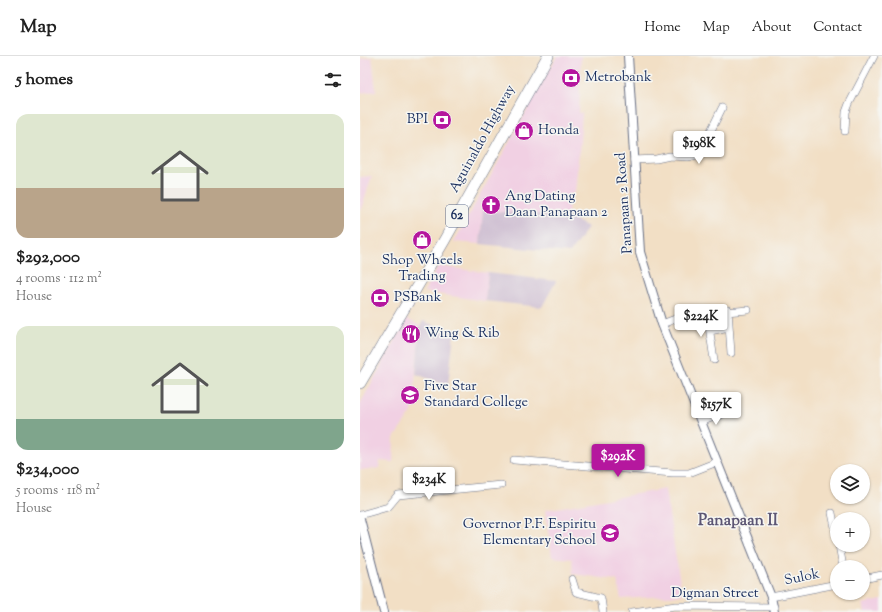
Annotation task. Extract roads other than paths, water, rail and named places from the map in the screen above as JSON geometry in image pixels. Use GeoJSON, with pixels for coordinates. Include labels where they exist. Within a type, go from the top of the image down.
{"type":"FeatureCollection","features":[{"type":"Feature","properties":{"kind":"highway","name":"Aguinaldo Highway"},"geometry":{"type":"LineString","coordinates":[[360,383],[444,241],[548,56]]}},
{"type":"Feature","properties":{"kind":"street","name":"Panapaan 2 Road"},"geometry":{"type":"LineString","coordinates":[[628,56],[640,252],[662,324],[771,597],[774,610]]}},
{"type":"Feature","properties":{"kind":"street"},"geometry":{"type":"LineString","coordinates":[[845,131],[848,108],[874,56]]}},
{"type":"Feature","properties":{"kind":"street"},"geometry":{"type":"LineString","coordinates":[[634,160],[656,159],[670,156],[688,157],[699,155],[722,108]]}},
{"type":"Feature","properties":{"kind":"street"},"geometry":{"type":"LineString","coordinates":[[662,324],[683,316],[728,310],[748,310]]}},
{"type":"Feature","properties":{"kind":"street"},"geometry":{"type":"LineString","coordinates":[[728,310],[731,353]]}},
{"type":"Feature","properties":{"kind":"street"},"geometry":{"type":"LineString","coordinates":[[707,313],[714,360]]}},
{"type":"Feature","properties":{"kind":"street"},"geometry":{"type":"LineString","coordinates":[[710,330],[729,327]]}},
{"type":"Feature","properties":{"kind":"street"},"geometry":{"type":"LineString","coordinates":[[701,422],[724,413]]}},
{"type":"Feature","properties":{"kind":"street"},"geometry":{"type":"LineString","coordinates":[[514,460],[672,473],[689,473],[717,462]]}},
{"type":"Feature","properties":{"kind":"street"},"geometry":{"type":"LineString","coordinates":[[360,515],[388,507],[398,495],[502,485]]}},
{"type":"Feature","properties":{"kind":"street"},"geometry":{"type":"LineString","coordinates":[[360,519],[384,612]]}},
{"type":"Feature","properties":{"kind":"street"},"geometry":{"type":"LineString","coordinates":[[870,578],[882,575]]}},
{"type":"Feature","properties":{"kind":"street"},"geometry":{"type":"LineString","coordinates":[[572,579],[576,592],[601,598],[603,612]]}},
{"type":"Feature","properties":{"kind":"street","name":"Sulok"},"geometry":{"type":"LineString","coordinates":[[771,597],[830,585]]}},
{"type":"Feature","properties":{"kind":"street","name":"Digman Street"},"geometry":{"type":"LineString","coordinates":[[632,612],[676,606],[774,610]]}},
{"type":"Feature","properties":{"kind":"place","name":"Metrobank"},"geometry":{"type":"Point","coordinates":[571,78]}},
{"type":"Feature","properties":{"kind":"place","name":"BPI"},"geometry":{"type":"Point","coordinates":[442,120]}},
{"type":"Feature","properties":{"kind":"place","name":"Honda"},"geometry":{"type":"Point","coordinates":[524,131]}},
{"type":"Feature","properties":{"kind":"place","name":"Ang Dating Daan Panapaan 2"},"geometry":{"type":"Point","coordinates":[491,205]}},
{"type":"Feature","properties":{"kind":"place","name":"Shop Wheels Trading"},"geometry":{"type":"Point","coordinates":[422,240]}},
{"type":"Feature","properties":{"kind":"place","name":"PSBank"},"geometry":{"type":"Point","coordinates":[380,298]}},
{"type":"Feature","properties":{"kind":"place","name":"Wing & Rib"},"geometry":{"type":"Point","coordinates":[411,334]}},
{"type":"Feature","properties":{"kind":"place","name":"Five Star Standard College"},"geometry":{"type":"Point","coordinates":[410,395]}},
{"type":"Feature","properties":{"kind":"place","name":"Governor P.F. Espiritu Elementary School"},"geometry":{"type":"Point","coordinates":[610,533]}},
{"type":"Feature","properties":{"kind":"district","name":"Panapaan II"},"geometry":{"type":"Point","coordinates":[738,521]}}]}
